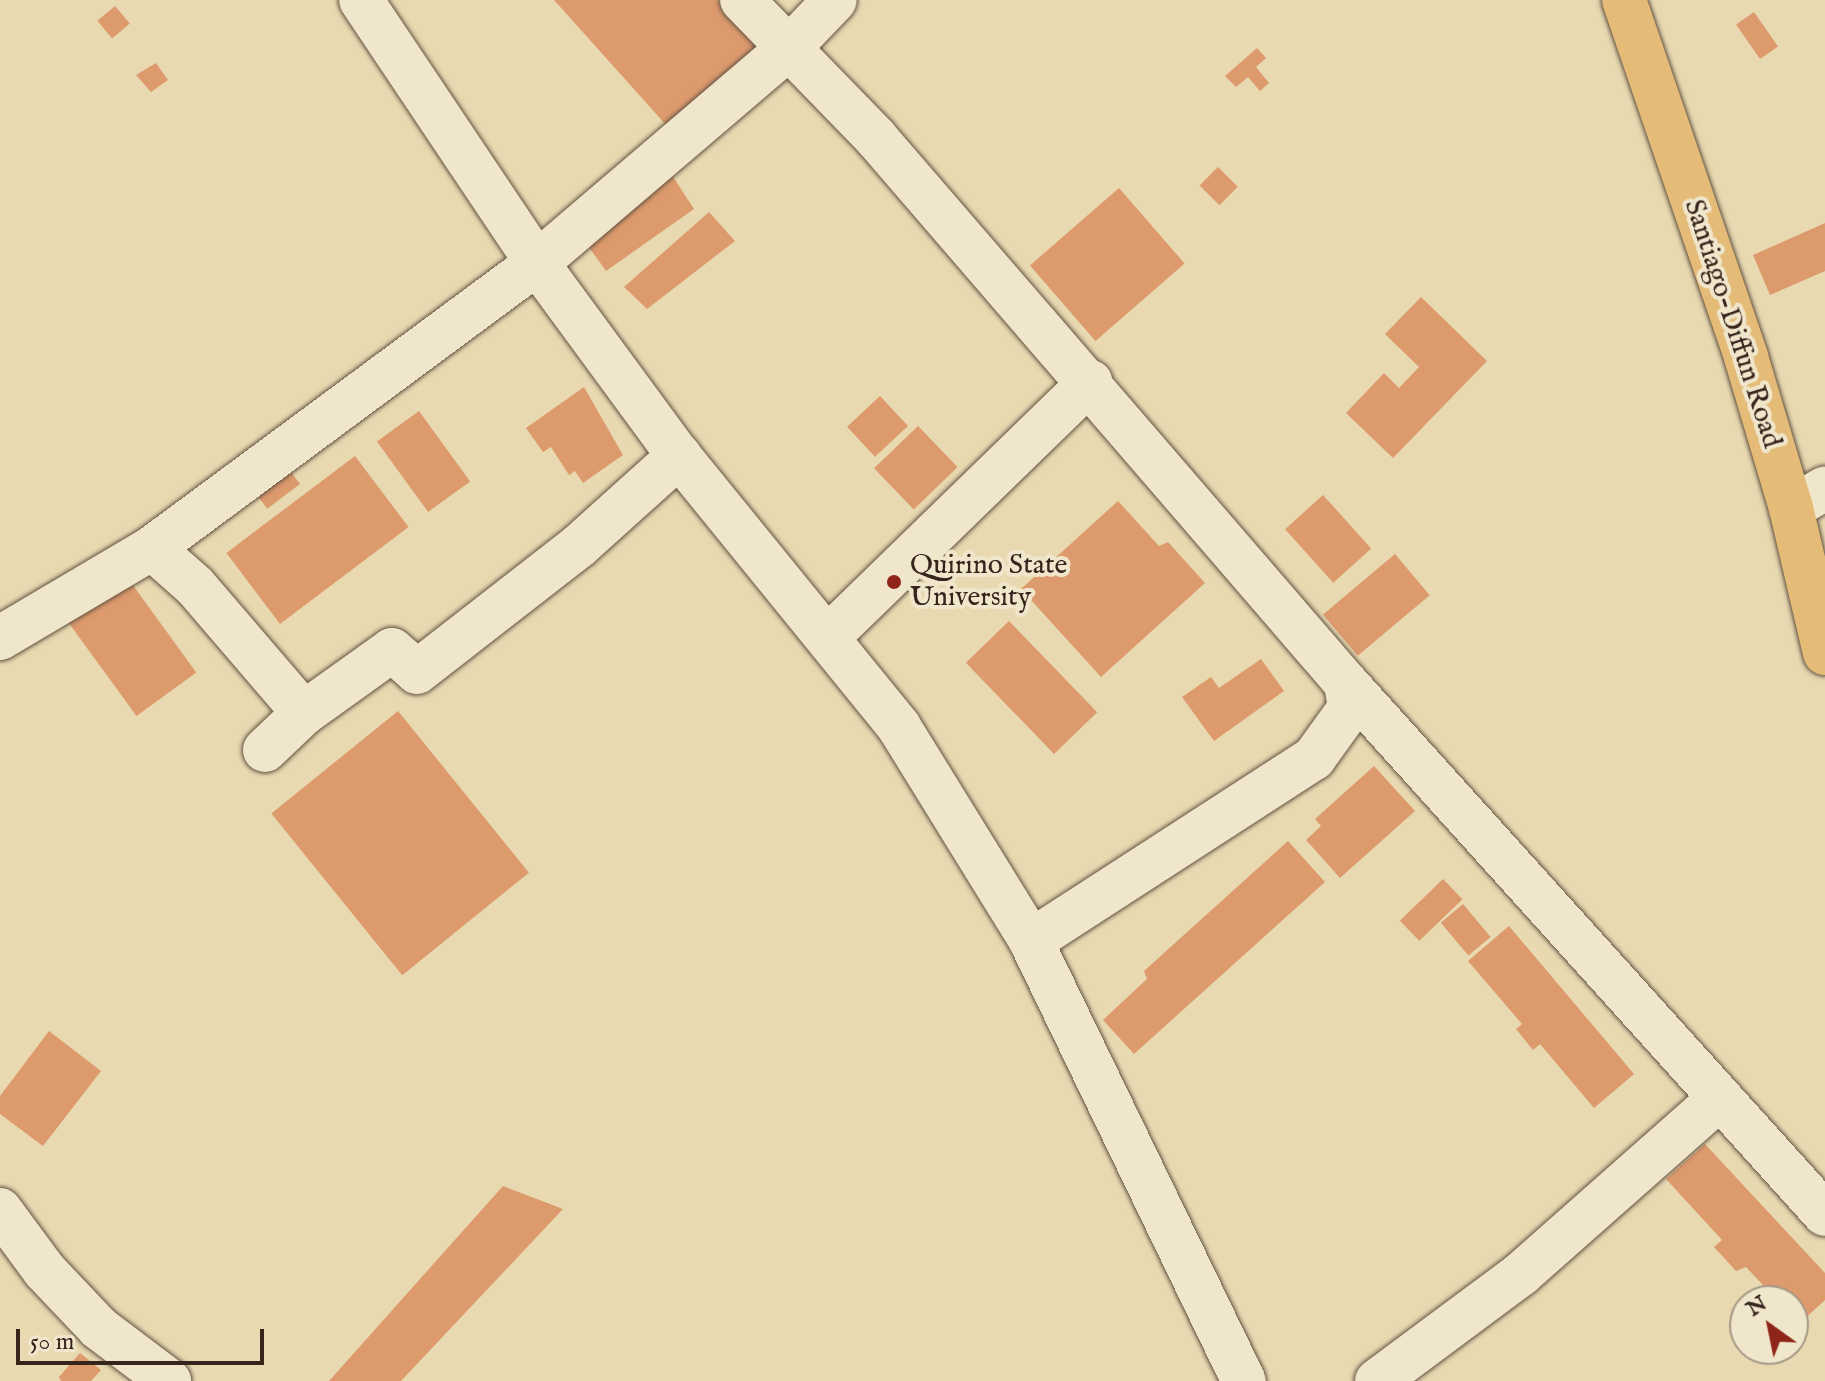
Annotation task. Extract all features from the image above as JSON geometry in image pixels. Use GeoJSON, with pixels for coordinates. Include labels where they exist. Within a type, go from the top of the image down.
{"type":"FeatureCollection","features":[{"type":"Feature","properties":{"kind":"main road","name":"Santiago-Diffun Road"},"geometry":{"type":"LineString","coordinates":[[1624,0],[1746,357],[1808,498],[1825,653]]}},
{"type":"Feature","properties":{"kind":"lane"},"geometry":{"type":"LineString","coordinates":[[361,0],[537,263],[679,456],[899,727],[1031,941],[1244,1381]]}},
{"type":"Feature","properties":{"kind":"lane"},"geometry":{"type":"LineString","coordinates":[[742,0],[876,138],[1090,382],[1346,683],[1825,1214]]}},
{"type":"Feature","properties":{"kind":"lane"},"geometry":{"type":"LineString","coordinates":[[0,638],[152,548],[537,263],[789,48],[835,0]]}},
{"type":"Feature","properties":{"kind":"lane"},"geometry":{"type":"LineString","coordinates":[[828,637],[1090,382]]}},
{"type":"Feature","properties":{"kind":"lane"},"geometry":{"type":"LineString","coordinates":[[265,750],[304,713],[392,650],[417,672],[579,546],[679,456]]}},
{"type":"Feature","properties":{"kind":"lane"},"geometry":{"type":"LineString","coordinates":[[152,548],[195,586],[304,713]]}},
{"type":"Feature","properties":{"kind":"lane"},"geometry":{"type":"LineString","coordinates":[[1031,941],[1314,758],[1350,708],[1346,683]]}},
{"type":"Feature","properties":{"kind":"lane"},"geometry":{"type":"LineString","coordinates":[[1377,1381],[1521,1274],[1720,1098]]}},
{"type":"Feature","properties":{"kind":"lane"},"geometry":{"type":"LineString","coordinates":[[0,1210],[44,1270],[99,1328],[169,1381]]}},
{"type":"Feature","properties":{"kind":"building"},"geometry":{"type":"Polygon","coordinates":[[[554,0],[718,0],[758,46],[667,126],[554,0]]]}},
{"type":"Feature","properties":{"kind":"building"},"geometry":{"type":"Polygon","coordinates":[[[115,6],[130,24],[112,38],[97,21],[115,6]]]}},
{"type":"Feature","properties":{"kind":"building"},"geometry":{"type":"Polygon","coordinates":[[[1754,12],[1778,46],[1760,59],[1736,25],[1754,12]]]}},
{"type":"Feature","properties":{"kind":"building"},"geometry":{"type":"Polygon","coordinates":[[[1257,48],[1266,58],[1256,67],[1269,83],[1260,91],[1248,77],[1236,87],[1225,76],[1257,48]]]}},
{"type":"Feature","properties":{"kind":"building"},"geometry":{"type":"Polygon","coordinates":[[[156,63],[168,80],[151,92],[136,75],[156,63]]]}},
{"type":"Feature","properties":{"kind":"building"},"geometry":{"type":"Polygon","coordinates":[[[1218,167],[1238,187],[1219,205],[1200,185],[1218,167]]]}},
{"type":"Feature","properties":{"kind":"building"},"geometry":{"type":"Polygon","coordinates":[[[668,169],[694,209],[606,271],[583,239],[668,169]]]}},
{"type":"Feature","properties":{"kind":"building"},"geometry":{"type":"Polygon","coordinates":[[[1119,188],[1185,263],[1096,341],[1030,265],[1119,188]]]}},
{"type":"Feature","properties":{"kind":"building"},"geometry":{"type":"Polygon","coordinates":[[[709,212],[735,241],[647,309],[624,287],[709,212]]]}},
{"type":"Feature","properties":{"kind":"building"},"geometry":{"type":"Polygon","coordinates":[[[1825,223],[1825,271],[1770,295],[1753,255],[1825,223]]]}},
{"type":"Feature","properties":{"kind":"building"},"geometry":{"type":"Polygon","coordinates":[[[1421,297],[1487,361],[1393,458],[1346,413],[1384,373],[1399,388],[1419,367],[1385,334],[1421,297]]]}},
{"type":"Feature","properties":{"kind":"building"},"geometry":{"type":"Polygon","coordinates":[[[584,387],[623,455],[583,483],[575,471],[569,475],[551,447],[543,452],[526,428],[584,387]]]}},
{"type":"Feature","properties":{"kind":"building"},"geometry":{"type":"Polygon","coordinates":[[[880,396],[908,426],[875,457],[847,427],[880,396]]]}},
{"type":"Feature","properties":{"kind":"building"},"geometry":{"type":"Polygon","coordinates":[[[419,411],[470,481],[428,512],[377,442],[419,411]]]}},
{"type":"Feature","properties":{"kind":"building"},"geometry":{"type":"Polygon","coordinates":[[[918,426],[958,467],[914,509],[874,468],[918,426]]]}},
{"type":"Feature","properties":{"kind":"building"},"geometry":{"type":"Polygon","coordinates":[[[355,456],[409,527],[280,624],[226,553],[355,456]]]}},
{"type":"Feature","properties":{"kind":"building"},"geometry":{"type":"Polygon","coordinates":[[[285,464],[300,484],[267,509],[252,489],[285,464]]]}},
{"type":"Feature","properties":{"kind":"building"},"geometry":{"type":"Polygon","coordinates":[[[1323,495],[1371,549],[1333,583],[1285,529],[1323,495]]]}},
{"type":"Feature","properties":{"kind":"building"},"geometry":{"type":"Polygon","coordinates":[[[1118,501],[1159,546],[1168,542],[1205,583],[1101,677],[1021,589],[1118,501]]]}},
{"type":"Feature","properties":{"kind":"building"},"geometry":{"type":"Polygon","coordinates":[[[1395,554],[1430,595],[1358,656],[1323,614],[1395,554]]]}},
{"type":"Feature","properties":{"kind":"building"},"geometry":{"type":"Polygon","coordinates":[[[124,573],[196,673],[136,716],[64,616],[124,573]]]}},
{"type":"Feature","properties":{"kind":"building"},"geometry":{"type":"Polygon","coordinates":[[[1009,621],[1097,712],[1054,754],[966,663],[1009,621]]]}},
{"type":"Feature","properties":{"kind":"building"},"geometry":{"type":"Polygon","coordinates":[[[1261,659],[1284,691],[1214,741],[1182,697],[1211,677],[1219,688],[1261,659]]]}},
{"type":"Feature","properties":{"kind":"building"},"geometry":{"type":"Polygon","coordinates":[[[398,711],[529,873],[402,975],[271,814],[398,711]]]}},
{"type":"Feature","properties":{"kind":"building"},"geometry":{"type":"Polygon","coordinates":[[[1374,766],[1415,811],[1340,878],[1306,840],[1321,826],[1315,819],[1374,766]]]}},
{"type":"Feature","properties":{"kind":"building"},"geometry":{"type":"Polygon","coordinates":[[[1288,841],[1325,882],[1134,1054],[1103,1020],[1147,979],[1144,971],[1288,841]]]}},
{"type":"Feature","properties":{"kind":"building"},"geometry":{"type":"Polygon","coordinates":[[[1443,879],[1462,899],[1419,941],[1400,921],[1443,879]]]}},
{"type":"Feature","properties":{"kind":"building"},"geometry":{"type":"Polygon","coordinates":[[[1463,904],[1491,937],[1468,956],[1441,923],[1463,904]]]}},
{"type":"Feature","properties":{"kind":"building"},"geometry":{"type":"Polygon","coordinates":[[[1509,926],[1634,1074],[1594,1108],[1540,1044],[1533,1050],[1516,1029],[1522,1024],[1468,961],[1509,926]]]}},
{"type":"Feature","properties":{"kind":"building"},"geometry":{"type":"Polygon","coordinates":[[[49,1031],[101,1071],[43,1146],[0,1114],[0,1096],[49,1031]]]}},
{"type":"Feature","properties":{"kind":"building"},"geometry":{"type":"Polygon","coordinates":[[[1705,1144],[1825,1273],[1825,1300],[1809,1315],[1809,1285],[1763,1285],[1746,1267],[1736,1271],[1714,1247],[1722,1240],[1666,1179],[1705,1144]]]}},
{"type":"Feature","properties":{"kind":"building"},"geometry":{"type":"Polygon","coordinates":[[[503,1186],[563,1209],[401,1381],[329,1381],[503,1186]]]}},
{"type":"Feature","properties":{"kind":"building"},"geometry":{"type":"Polygon","coordinates":[[[80,1353],[101,1370],[91,1381],[61,1381],[59,1377],[80,1353]]]}},
{"type":"Feature","properties":{"kind":"place","name":"Quirino State University"},"geometry":{"type":"Point","coordinates":[894,582]}}]}
